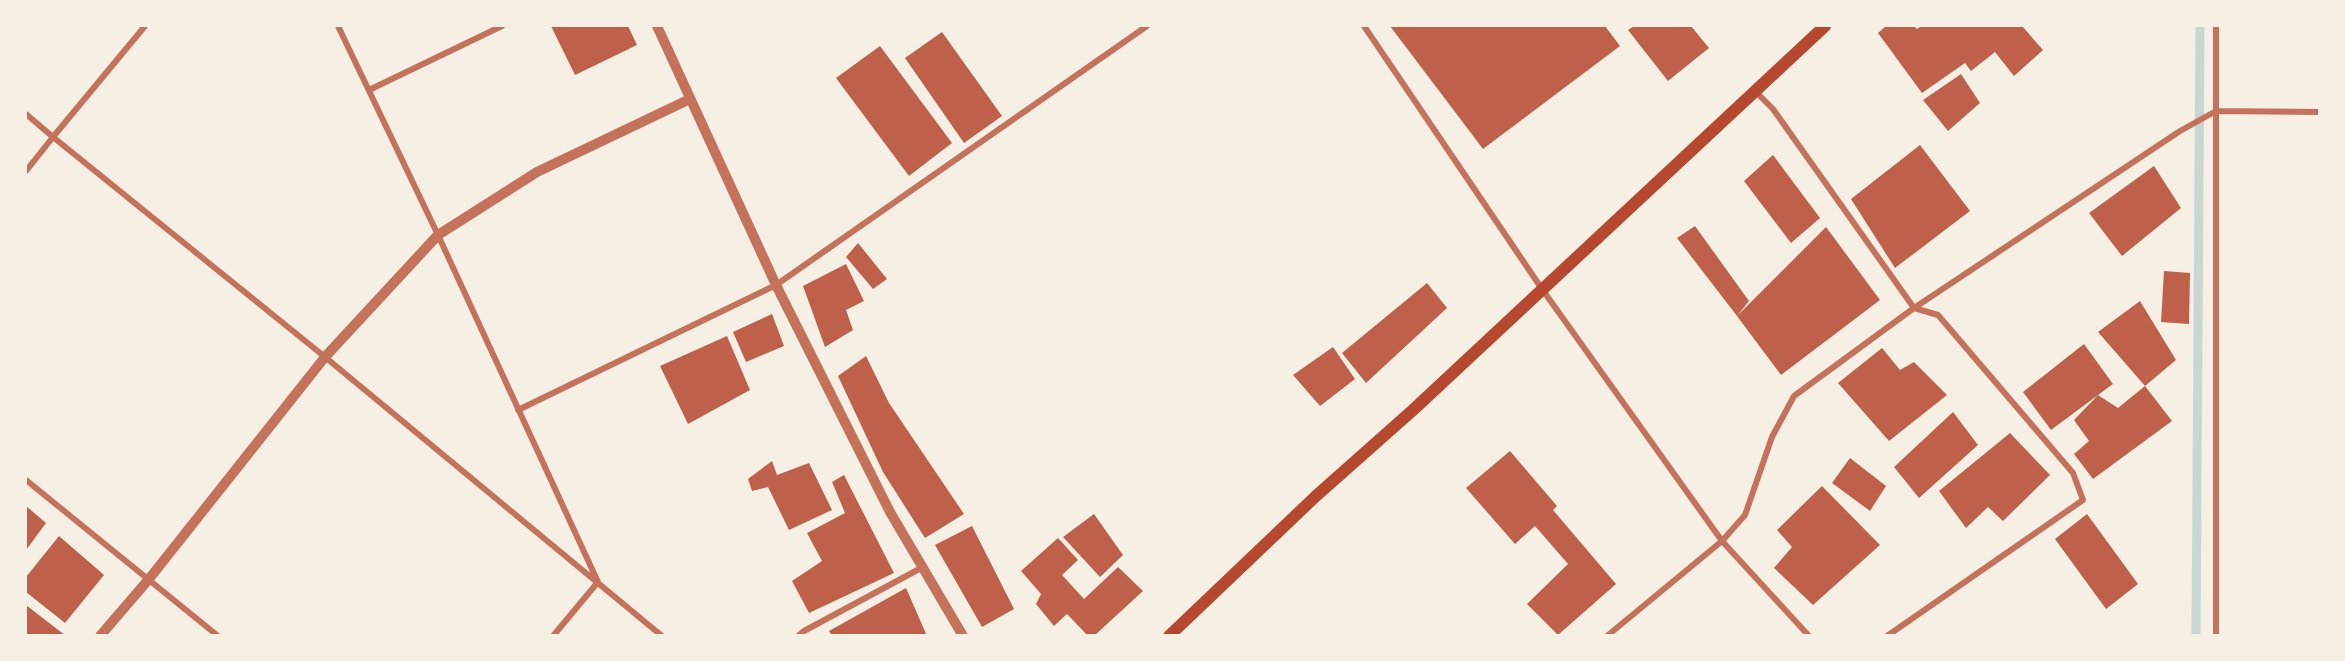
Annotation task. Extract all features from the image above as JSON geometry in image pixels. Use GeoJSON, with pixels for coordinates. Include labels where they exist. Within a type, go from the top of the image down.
{"type":"FeatureCollection","features":[{"type":"Feature","properties":{"kind":"main road"},"geometry":{"type":"LineString","coordinates":[[1169,636],[1316,496],[1413,410],[1825,26]]}},
{"type":"Feature","properties":{"kind":"street"},"geometry":{"type":"LineString","coordinates":[[26,171],[145,26]]}},
{"type":"Feature","properties":{"kind":"street"},"geometry":{"type":"LineString","coordinates":[[338,26],[438,235],[598,582]]}},
{"type":"Feature","properties":{"kind":"street"},"geometry":{"type":"LineString","coordinates":[[369,90],[502,26]]}},
{"type":"Feature","properties":{"kind":"street"},"geometry":{"type":"LineString","coordinates":[[657,26],[776,285],[890,512],[963,636]]}},
{"type":"Feature","properties":{"kind":"street"},"geometry":{"type":"LineString","coordinates":[[518,410],[776,285],[1147,26]]}},
{"type":"Feature","properties":{"kind":"street"},"geometry":{"type":"LineString","coordinates":[[1364,26],[1542,289],[1722,541],[1809,636]]}},
{"type":"Feature","properties":{"kind":"street"},"geometry":{"type":"LineString","coordinates":[[2216,636],[2217,26]]}},
{"type":"Feature","properties":{"kind":"street"},"geometry":{"type":"LineString","coordinates":[[1755,91],[1773,109],[1914,308],[1938,315],[2073,473],[2083,500],[1887,636]]}},
{"type":"Feature","properties":{"kind":"street"},"geometry":{"type":"LineString","coordinates":[[100,636],[149,579],[326,357],[438,235],[537,172],[690,99]]}},
{"type":"Feature","properties":{"kind":"street"},"geometry":{"type":"LineString","coordinates":[[1607,636],[1722,541],[1745,515],[1772,437],[1794,396],[1914,308],[2180,131],[2216,111],[2319,112]]}},
{"type":"Feature","properties":{"kind":"street"},"geometry":{"type":"LineString","coordinates":[[26,114],[326,357],[662,636]]}},
{"type":"Feature","properties":{"kind":"street"},"geometry":{"type":"LineString","coordinates":[[26,480],[218,636]]}},
{"type":"Feature","properties":{"kind":"street"},"geometry":{"type":"LineString","coordinates":[[798,636],[923,567]]}},
{"type":"Feature","properties":{"kind":"street"},"geometry":{"type":"LineString","coordinates":[[554,636],[598,582]]}},
{"type":"Feature","properties":{"kind":"building"},"geometry":{"type":"Polygon","coordinates":[[[551,26],[628,26],[637,45],[575,75],[551,26]]]}},
{"type":"Feature","properties":{"kind":"building"},"geometry":{"type":"Polygon","coordinates":[[[1390,26],[1605,26],[1620,46],[1483,149],[1390,26]]]}},
{"type":"Feature","properties":{"kind":"building"},"geometry":{"type":"Polygon","coordinates":[[[1634,26],[1691,26],[1709,48],[1668,81],[1628,30],[1634,26]]]}},
{"type":"Feature","properties":{"kind":"building"},"geometry":{"type":"Polygon","coordinates":[[[1886,26],[1914,26],[1917,29],[1921,26],[2022,26],[2043,50],[2014,76],[1995,52],[1971,71],[1965,63],[1922,93],[1878,33],[1886,26]]]}},
{"type":"Feature","properties":{"kind":"building"},"geometry":{"type":"Polygon","coordinates":[[[942,32],[1002,116],[964,143],[905,58],[942,32]]]}},
{"type":"Feature","properties":{"kind":"building"},"geometry":{"type":"Polygon","coordinates":[[[880,46],[952,143],[909,176],[836,78],[880,46]]]}},
{"type":"Feature","properties":{"kind":"building"},"geometry":{"type":"Polygon","coordinates":[[[1961,74],[1980,103],[1948,131],[1923,100],[1961,74]]]}},
{"type":"Feature","properties":{"kind":"building"},"geometry":{"type":"Polygon","coordinates":[[[1920,145],[1970,211],[1895,268],[1851,199],[1920,145]]]}},
{"type":"Feature","properties":{"kind":"building"},"geometry":{"type":"Polygon","coordinates":[[[1773,155],[1820,218],[1791,243],[1744,181],[1773,155]]]}},
{"type":"Feature","properties":{"kind":"building"},"geometry":{"type":"Polygon","coordinates":[[[2154,166],[2181,208],[2122,256],[2089,213],[2154,166]]]}},
{"type":"Feature","properties":{"kind":"building"},"geometry":{"type":"Polygon","coordinates":[[[1695,226],[1749,301],[1737,316],[1677,238],[1695,226]]]}},
{"type":"Feature","properties":{"kind":"building"},"geometry":{"type":"Polygon","coordinates":[[[1826,227],[1880,300],[1781,375],[1737,316],[1826,227]]]}},
{"type":"Feature","properties":{"kind":"building"},"geometry":{"type":"Polygon","coordinates":[[[858,243],[887,279],[873,289],[846,257],[858,243]]]}},
{"type":"Feature","properties":{"kind":"building"},"geometry":{"type":"Polygon","coordinates":[[[846,264],[864,301],[846,310],[853,330],[825,347],[803,286],[846,264]]]}},
{"type":"Feature","properties":{"kind":"building"},"geometry":{"type":"Polygon","coordinates":[[[2164,271],[2190,273],[2189,324],[2161,322],[2164,271]]]}},
{"type":"Feature","properties":{"kind":"building"},"geometry":{"type":"Polygon","coordinates":[[[1427,283],[1447,308],[1366,383],[1342,353],[1427,283]]]}},
{"type":"Feature","properties":{"kind":"building"},"geometry":{"type":"Polygon","coordinates":[[[2140,301],[2176,360],[2145,386],[2098,332],[2140,301]]]}},
{"type":"Feature","properties":{"kind":"building"},"geometry":{"type":"Polygon","coordinates":[[[772,314],[784,346],[746,362],[733,332],[772,314]]]}},
{"type":"Feature","properties":{"kind":"building"},"geometry":{"type":"Polygon","coordinates":[[[727,336],[750,390],[688,424],[660,366],[727,336]]]}},
{"type":"Feature","properties":{"kind":"building"},"geometry":{"type":"Polygon","coordinates":[[[2084,344],[2113,384],[2051,430],[2023,392],[2084,344]]]}},
{"type":"Feature","properties":{"kind":"building"},"geometry":{"type":"Polygon","coordinates":[[[1333,347],[1355,379],[1320,406],[1293,375],[1333,347]]]}},
{"type":"Feature","properties":{"kind":"building"},"geometry":{"type":"Polygon","coordinates":[[[1882,348],[1900,370],[1914,362],[1947,395],[1889,441],[1838,383],[1882,348]]]}},
{"type":"Feature","properties":{"kind":"building"},"geometry":{"type":"Polygon","coordinates":[[[866,356],[889,403],[964,514],[925,538],[883,472],[838,376],[866,356]]]}},
{"type":"Feature","properties":{"kind":"building"},"geometry":{"type":"Polygon","coordinates":[[[2145,386],[2172,421],[2093,479],[2074,454],[2089,441],[2074,420],[2098,395],[2118,408],[2145,386]]]}},
{"type":"Feature","properties":{"kind":"building"},"geometry":{"type":"Polygon","coordinates":[[[1953,412],[1978,445],[1919,498],[1894,467],[1953,412]]]}},
{"type":"Feature","properties":{"kind":"building"},"geometry":{"type":"Polygon","coordinates":[[[2010,433],[2050,475],[2003,521],[1988,507],[1966,528],[1939,491],[2010,433]]]}},
{"type":"Feature","properties":{"kind":"building"},"geometry":{"type":"Polygon","coordinates":[[[1510,451],[1557,506],[1553,510],[1616,584],[1558,635],[1527,604],[1568,564],[1535,526],[1515,544],[1466,488],[1510,451]]]}},
{"type":"Feature","properties":{"kind":"building"},"geometry":{"type":"Polygon","coordinates":[[[1850,458],[1886,486],[1870,511],[1832,483],[1850,458]]]}},
{"type":"Feature","properties":{"kind":"building"},"geometry":{"type":"Polygon","coordinates":[[[772,461],[777,475],[809,463],[832,510],[789,530],[768,487],[752,491],[748,479],[772,461]]]}},
{"type":"Feature","properties":{"kind":"building"},"geometry":{"type":"Polygon","coordinates":[[[844,475],[894,573],[809,613],[792,581],[822,561],[807,533],[845,513],[832,482],[844,475]]]}},
{"type":"Feature","properties":{"kind":"building"},"geometry":{"type":"Polygon","coordinates":[[[1822,486],[1880,545],[1813,605],[1774,568],[1792,547],[1777,530],[1822,486]]]}},
{"type":"Feature","properties":{"kind":"building"},"geometry":{"type":"Polygon","coordinates":[[[26,506],[46,523],[26,550],[26,506]]]}},
{"type":"Feature","properties":{"kind":"building"},"geometry":{"type":"Polygon","coordinates":[[[1094,514],[1123,555],[1100,577],[1063,537],[1094,514]]]}},
{"type":"Feature","properties":{"kind":"building"},"geometry":{"type":"Polygon","coordinates":[[[2087,514],[2138,584],[2106,609],[2055,539],[2087,514]]]}},
{"type":"Feature","properties":{"kind":"building"},"geometry":{"type":"Polygon","coordinates":[[[972,526],[1014,609],[982,627],[935,545],[972,526]]]}},
{"type":"Feature","properties":{"kind":"building"},"geometry":{"type":"Polygon","coordinates":[[[59,536],[104,575],[65,623],[26,592],[26,577],[59,536]]]}},
{"type":"Feature","properties":{"kind":"building"},"geometry":{"type":"Polygon","coordinates":[[[1058,538],[1078,560],[1062,575],[1084,599],[1118,567],[1143,591],[1094,636],[1088,636],[1067,614],[1054,626],[1036,604],[1041,594],[1021,571],[1058,538]]]}},
{"type":"Feature","properties":{"kind":"building"},"geometry":{"type":"Polygon","coordinates":[[[906,588],[927,636],[832,636],[829,631],[906,588]]]}},
{"type":"Feature","properties":{"kind":"building"},"geometry":{"type":"Polygon","coordinates":[[[26,605],[66,636],[26,636],[26,605]]]}},
{"type":"Feature","properties":{"kind":"waterway"},"geometry":{"type":"LineString","coordinates":[[2196,636],[2200,26]]}}]}
